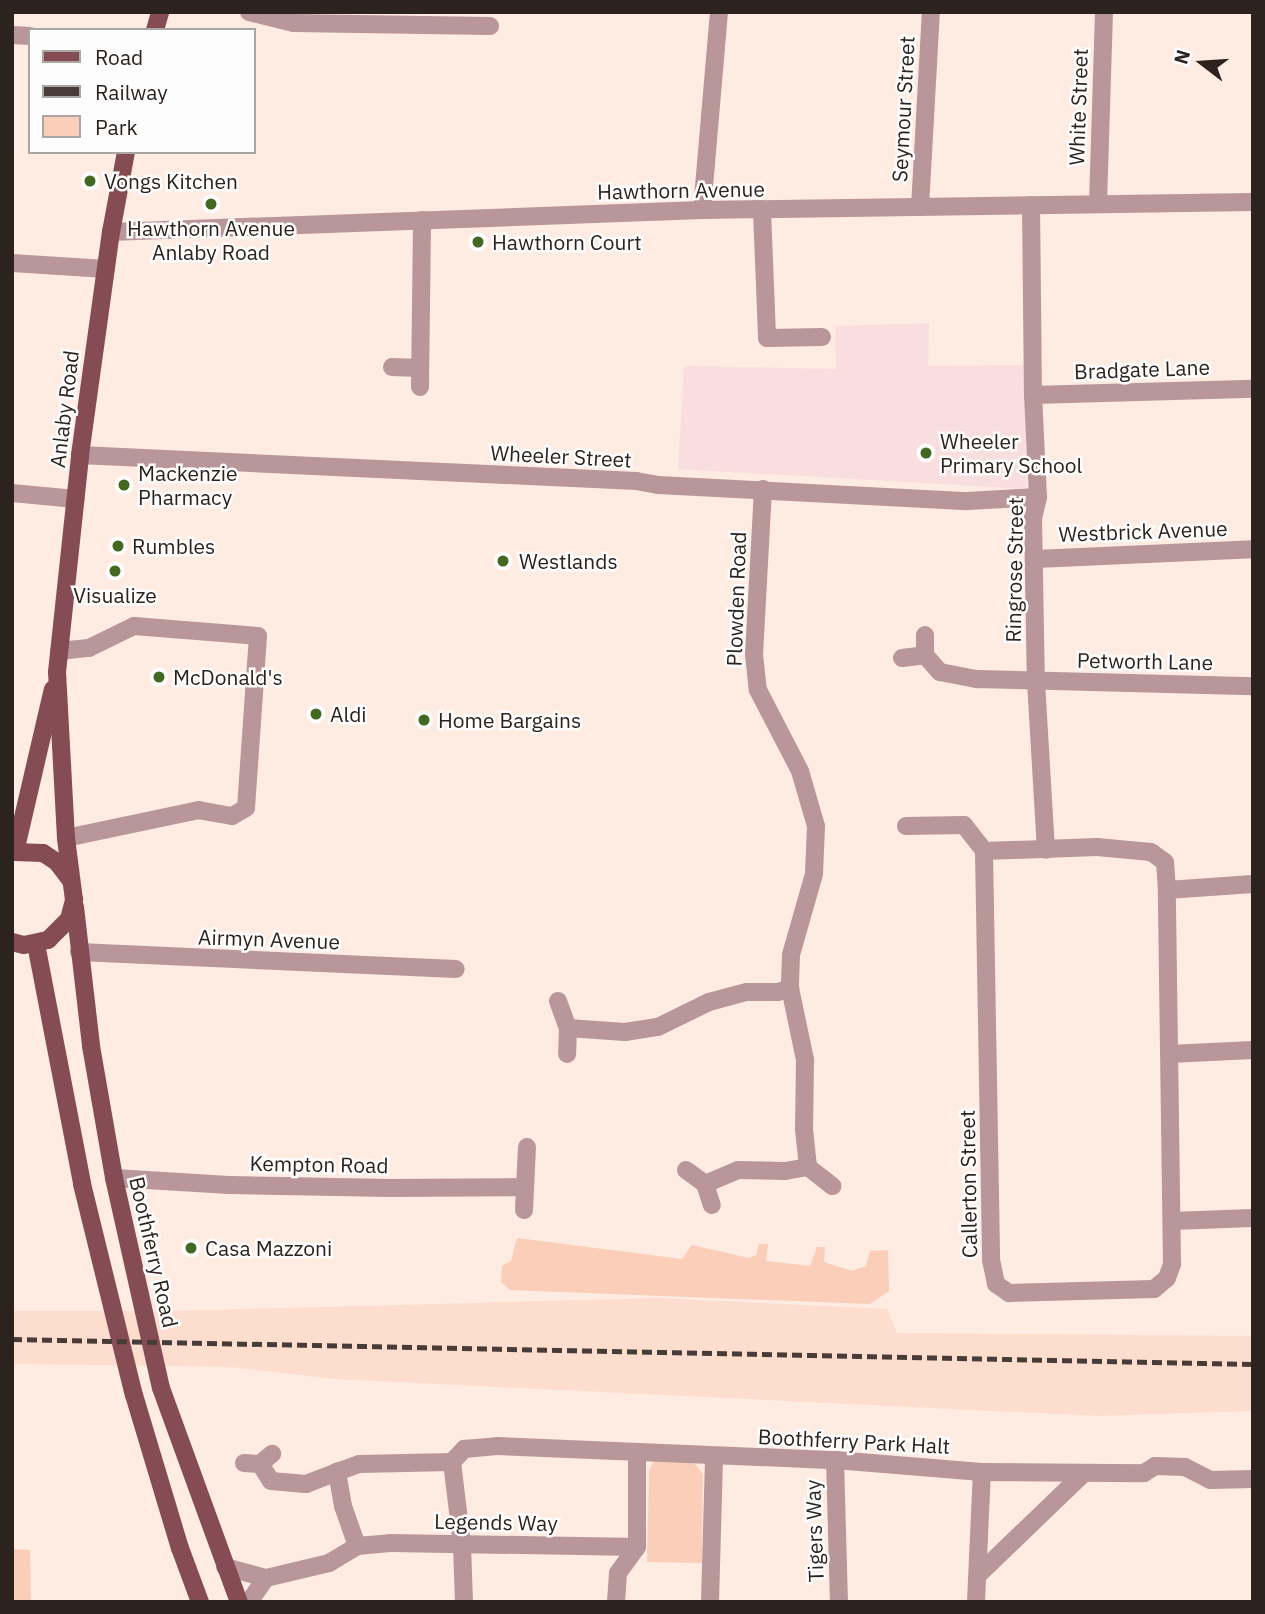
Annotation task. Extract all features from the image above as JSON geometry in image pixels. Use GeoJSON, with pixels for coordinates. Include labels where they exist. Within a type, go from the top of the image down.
{"type":"FeatureCollection","features":[{"type":"Feature","properties":{"kind":"main road","name":"Anlaby Road"},"geometry":{"type":"LineString","coordinates":[[14,853],[57,672],[80,455],[111,232],[126,154]]}},
{"type":"Feature","properties":{"kind":"main road","name":"Anlaby Road"},"geometry":{"type":"LineString","coordinates":[[57,672],[66,838],[71,880]]}},
{"type":"Feature","properties":{"kind":"main road"},"geometry":{"type":"LineString","coordinates":[[14,853],[66,838]]}},
{"type":"Feature","properties":{"kind":"main road"},"geometry":{"type":"LineString","coordinates":[[14,853],[43,853],[57,862],[71,880]]}},
{"type":"Feature","properties":{"kind":"main road","name":"Boothferry Road"},"geometry":{"type":"LineString","coordinates":[[71,880],[79,952],[114,1178],[161,1388],[239,1602]]}},
{"type":"Feature","properties":{"kind":"main road"},"geometry":{"type":"LineString","coordinates":[[12,942],[36,944],[48,940],[62,929],[69,919],[74,900]]}},
{"type":"Feature","properties":{"kind":"main road"},"geometry":{"type":"LineString","coordinates":[[36,944],[82,1184],[134,1395],[180,1548],[200,1602]]}},
{"type":"Feature","properties":{"kind":"street"},"geometry":{"type":"LineString","coordinates":[[248,12],[293,23],[489,26]]}},
{"type":"Feature","properties":{"kind":"street"},"geometry":{"type":"LineString","coordinates":[[702,210],[719,12]]}},
{"type":"Feature","properties":{"kind":"street","name":"Seymour Street"},"geometry":{"type":"LineString","coordinates":[[920,207],[930,12]]}},
{"type":"Feature","properties":{"kind":"street","name":"White Street"},"geometry":{"type":"LineString","coordinates":[[1098,203],[1104,12]]}},
{"type":"Feature","properties":{"kind":"street","name":"Hawthorn Avenue"},"geometry":{"type":"LineString","coordinates":[[111,232],[702,210],[1253,202]]}},
{"type":"Feature","properties":{"kind":"street","name":"Ringrose Street"},"geometry":{"type":"LineString","coordinates":[[1031,205],[1032,395],[1038,497],[1033,518],[1036,559],[1035,682],[1046,850]]}},
{"type":"Feature","properties":{"kind":"street"},"geometry":{"type":"LineString","coordinates":[[762,211],[767,338],[822,337]]}},
{"type":"Feature","properties":{"kind":"street"},"geometry":{"type":"LineString","coordinates":[[420,387],[422,220]]}},
{"type":"Feature","properties":{"kind":"street"},"geometry":{"type":"LineString","coordinates":[[12,263],[106,269]]}},
{"type":"Feature","properties":{"kind":"street"},"geometry":{"type":"LineString","coordinates":[[392,367],[420,368]]}},
{"type":"Feature","properties":{"kind":"street","name":"Bradgate Lane"},"geometry":{"type":"LineString","coordinates":[[1032,395],[1253,388]]}},
{"type":"Feature","properties":{"kind":"street","name":"Wheeler Street"},"geometry":{"type":"LineString","coordinates":[[80,455],[968,501],[1038,497]]}},
{"type":"Feature","properties":{"kind":"street","name":"Plowden Road"},"geometry":{"type":"LineString","coordinates":[[763,489],[754,654],[758,690],[800,771],[816,827],[814,874],[791,955],[790,988],[805,1060],[804,1129],[808,1167]]}},
{"type":"Feature","properties":{"kind":"street"},"geometry":{"type":"LineString","coordinates":[[12,493],[76,499]]}},
{"type":"Feature","properties":{"kind":"street","name":"Westbrick Avenue"},"geometry":{"type":"LineString","coordinates":[[1036,559],[1253,550]]}},
{"type":"Feature","properties":{"kind":"street"},"geometry":{"type":"LineString","coordinates":[[59,651],[89,648],[134,626],[258,636],[246,808],[232,816],[199,810],[66,838]]}},
{"type":"Feature","properties":{"kind":"street"},"geometry":{"type":"LineString","coordinates":[[902,658],[925,655],[925,635]]}},
{"type":"Feature","properties":{"kind":"street","name":"Petworth Lane"},"geometry":{"type":"LineString","coordinates":[[925,655],[940,672],[977,679],[1253,686]]}},
{"type":"Feature","properties":{"kind":"street"},"geometry":{"type":"LineString","coordinates":[[906,826],[964,825],[984,851],[1046,850]]}},
{"type":"Feature","properties":{"kind":"street","name":"Callerton Street"},"geometry":{"type":"LineString","coordinates":[[984,851],[990,1260],[996,1284],[1009,1293],[1154,1289],[1167,1278],[1172,1264],[1165,862],[1151,852],[1097,846],[1046,850]]}},
{"type":"Feature","properties":{"kind":"street"},"geometry":{"type":"LineString","coordinates":[[1167,890],[1253,884]]}},
{"type":"Feature","properties":{"kind":"street","name":"Airmyn Avenue"},"geometry":{"type":"LineString","coordinates":[[79,952],[456,969]]}},
{"type":"Feature","properties":{"kind":"street"},"geometry":{"type":"LineString","coordinates":[[568,1028],[625,1032],[658,1027],[709,1002],[747,992],[778,992],[790,988]]}},
{"type":"Feature","properties":{"kind":"street"},"geometry":{"type":"LineString","coordinates":[[558,1001],[568,1028],[567,1054]]}},
{"type":"Feature","properties":{"kind":"street"},"geometry":{"type":"LineString","coordinates":[[1169,1054],[1253,1050]]}},
{"type":"Feature","properties":{"kind":"street"},"geometry":{"type":"LineString","coordinates":[[524,1210],[527,1147]]}},
{"type":"Feature","properties":{"kind":"street"},"geometry":{"type":"LineString","coordinates":[[705,1184],[738,1170],[785,1171],[808,1167],[832,1185]]}},
{"type":"Feature","properties":{"kind":"street"},"geometry":{"type":"LineString","coordinates":[[686,1170],[705,1184],[712,1205]]}},
{"type":"Feature","properties":{"kind":"street","name":"Kempton Road"},"geometry":{"type":"LineString","coordinates":[[114,1178],[256,1186],[524,1187]]}},
{"type":"Feature","properties":{"kind":"street"},"geometry":{"type":"LineString","coordinates":[[1172,1221],[1253,1218]]}},
{"type":"Feature","properties":{"kind":"street","name":"Boothferry Park Halt"},"geometry":{"type":"LineString","coordinates":[[259,1460],[271,1481],[306,1484],[359,1464],[452,1462],[464,1449],[497,1446],[835,1460],[982,1472],[1144,1473],[1155,1466],[1185,1467],[1210,1480],[1253,1479]]}},
{"type":"Feature","properties":{"kind":"street"},"geometry":{"type":"LineString","coordinates":[[616,1602],[618,1573],[637,1547],[637,1452]]}},
{"type":"Feature","properties":{"kind":"street"},"geometry":{"type":"LineString","coordinates":[[710,1602],[714,1457]]}},
{"type":"Feature","properties":{"kind":"street","name":"Tigers Way"},"geometry":{"type":"LineString","coordinates":[[835,1460],[839,1602]]}},
{"type":"Feature","properties":{"kind":"street"},"geometry":{"type":"LineString","coordinates":[[452,1462],[462,1545],[464,1602]]}},
{"type":"Feature","properties":{"kind":"street"},"geometry":{"type":"LineString","coordinates":[[337,1472],[343,1506],[357,1546]]}},
{"type":"Feature","properties":{"kind":"street"},"geometry":{"type":"LineString","coordinates":[[976,1602],[982,1472]]}},
{"type":"Feature","properties":{"kind":"street"},"geometry":{"type":"LineString","coordinates":[[979,1574],[1083,1474]]}},
{"type":"Feature","properties":{"kind":"street","name":"Legends Way"},"geometry":{"type":"LineString","coordinates":[[225,1567],[266,1578],[329,1563],[357,1546],[637,1547]]}},
{"type":"Feature","properties":{"kind":"street"},"geometry":{"type":"LineString","coordinates":[[249,1602],[266,1578]]}},
{"type":"Feature","properties":{"kind":"shaded area","name":"Wheeler Primary School"},"geometry":{"type":"Polygon","coordinates":[[[929,323],[928,366],[1029,365],[1026,489],[678,469],[684,366],[836,369],[835,326],[929,323]]]}},
{"type":"Feature","properties":{"kind":"shaded area"},"geometry":{"type":"Polygon","coordinates":[[[657,1298],[887,1309],[897,1333],[1253,1336],[1253,1411],[1098,1416],[334,1379],[230,1367],[12,1364],[12,1311],[174,1311],[657,1298]]]}},
{"type":"Feature","properties":{"kind":"green space"},"geometry":{"type":"Polygon","coordinates":[[[517,1238],[682,1259],[692,1245],[749,1258],[756,1255],[759,1244],[768,1244],[766,1261],[810,1266],[817,1247],[825,1247],[824,1262],[852,1271],[866,1266],[870,1251],[888,1250],[889,1291],[870,1304],[510,1290],[501,1282],[502,1266],[511,1261],[517,1238]]]}},
{"type":"Feature","properties":{"kind":"green space"},"geometry":{"type":"Polygon","coordinates":[[[655,1460],[694,1463],[703,1474],[702,1563],[647,1562],[649,1470],[655,1460]]]}},
{"type":"Feature","properties":{"kind":"green space"},"geometry":{"type":"Polygon","coordinates":[[[12,1549],[30,1550],[31,1602],[12,1602],[12,1549]]]}},
{"type":"Feature","properties":{"kind":"railway"},"geometry":{"type":"LineString","coordinates":[[12,1339],[1253,1364]]}},
{"type":"Feature","properties":{"kind":"place","name":"Vongs Kitchen"},"geometry":{"type":"Point","coordinates":[90,181]}},
{"type":"Feature","properties":{"kind":"place","name":"Hawthorn Avenue Anlaby Road"},"geometry":{"type":"Point","coordinates":[211,204]}},
{"type":"Feature","properties":{"kind":"place","name":"Hawthorn Court"},"geometry":{"type":"Point","coordinates":[478,242]}},
{"type":"Feature","properties":{"kind":"place","name":"Wheeler Primary School"},"geometry":{"type":"Point","coordinates":[926,453]}},
{"type":"Feature","properties":{"kind":"place","name":"Mackenzie Pharmacy"},"geometry":{"type":"Point","coordinates":[124,485]}},
{"type":"Feature","properties":{"kind":"place","name":"Rumbles"},"geometry":{"type":"Point","coordinates":[118,546]}},
{"type":"Feature","properties":{"kind":"place","name":"Westlands"},"geometry":{"type":"Point","coordinates":[503,561]}},
{"type":"Feature","properties":{"kind":"place","name":"Visualize"},"geometry":{"type":"Point","coordinates":[115,571]}},
{"type":"Feature","properties":{"kind":"place","name":"McDonald's"},"geometry":{"type":"Point","coordinates":[159,677]}},
{"type":"Feature","properties":{"kind":"place","name":"Aldi"},"geometry":{"type":"Point","coordinates":[316,714]}},
{"type":"Feature","properties":{"kind":"place","name":"Home Bargains"},"geometry":{"type":"Point","coordinates":[424,720]}},
{"type":"Feature","properties":{"kind":"place","name":"Casa Mazzoni"},"geometry":{"type":"Point","coordinates":[191,1248]}}]}
